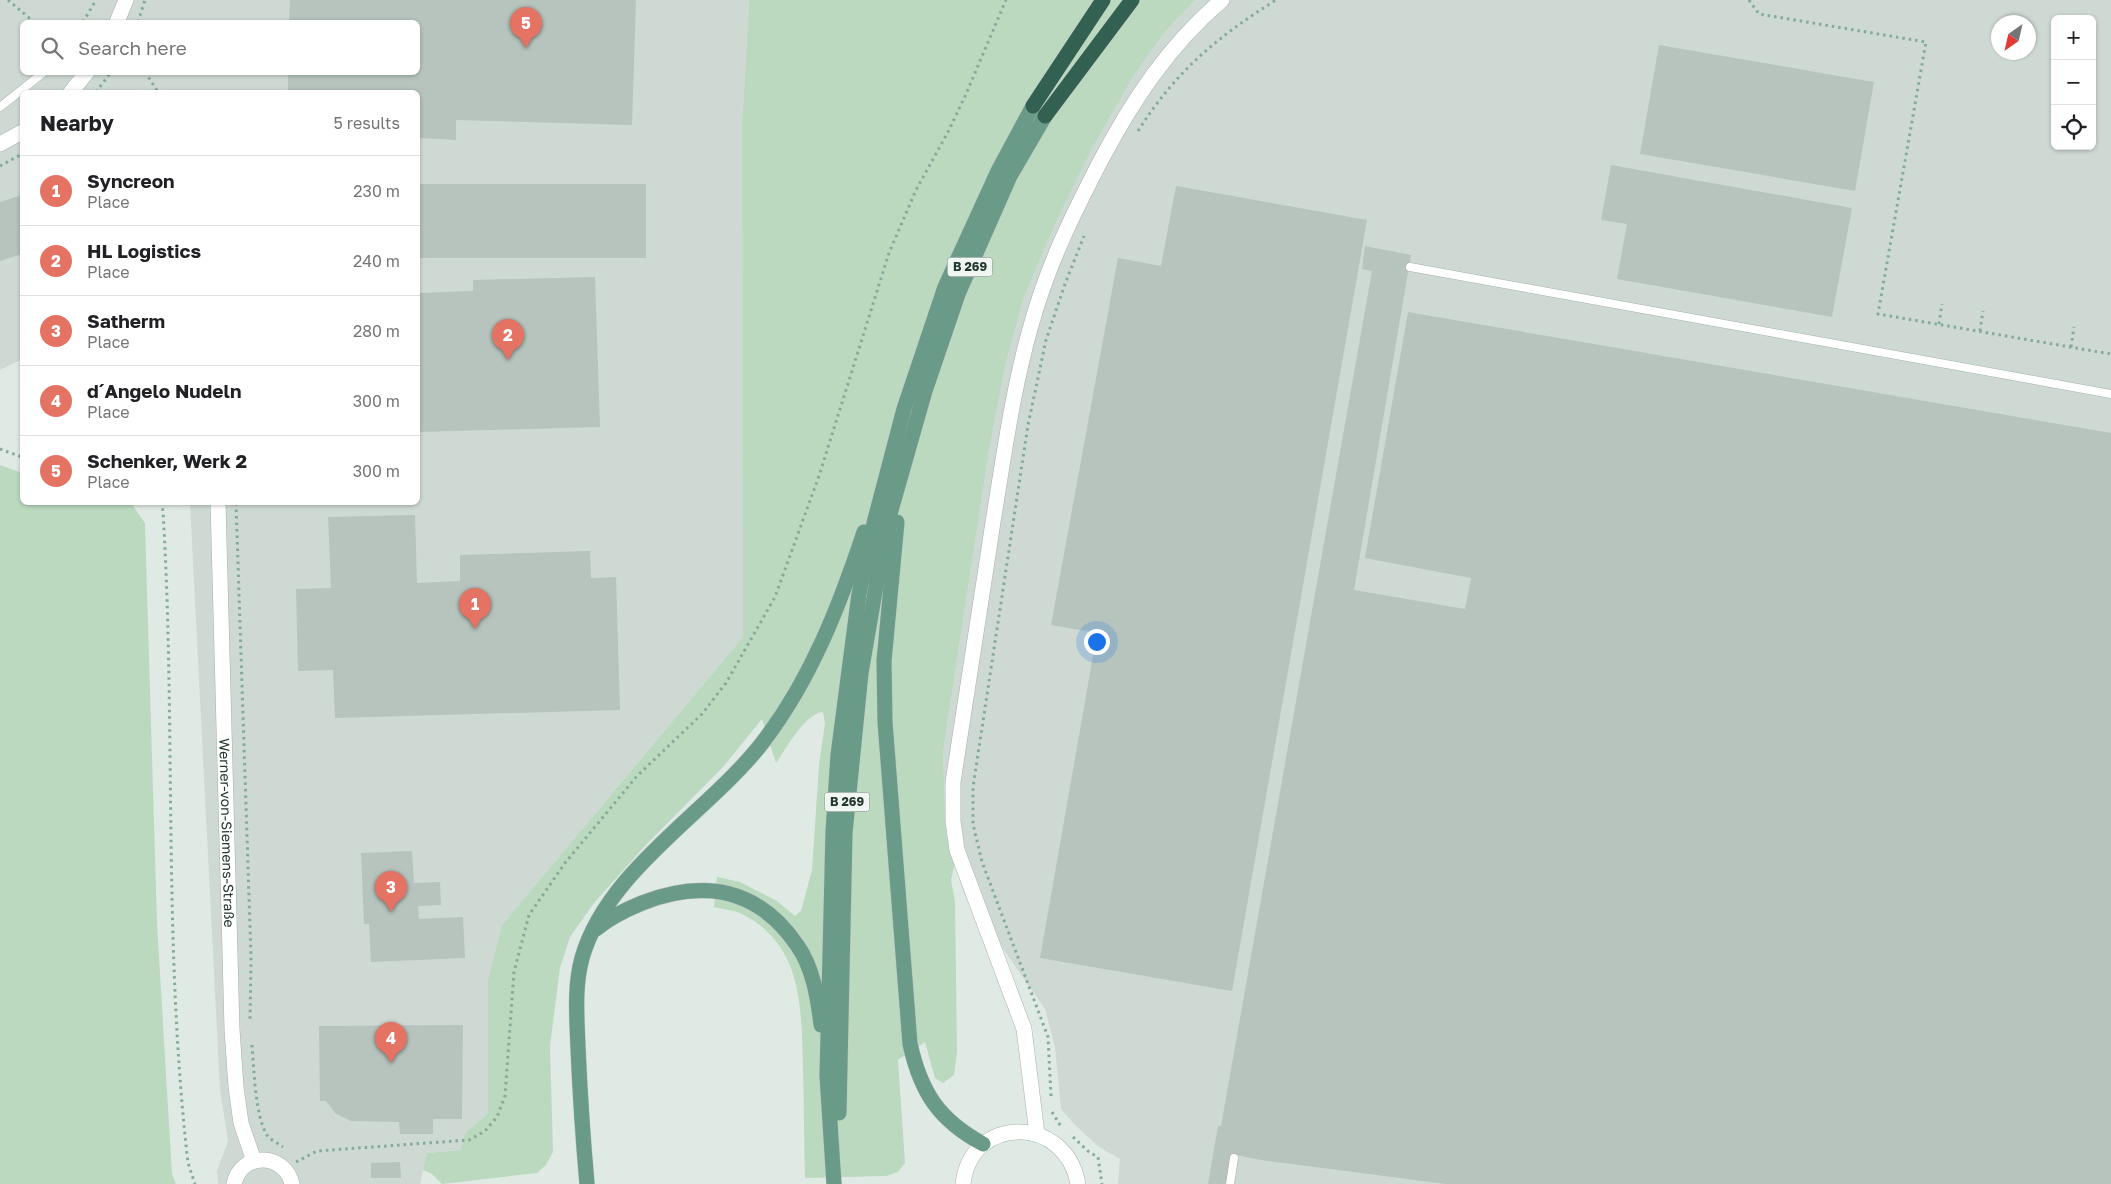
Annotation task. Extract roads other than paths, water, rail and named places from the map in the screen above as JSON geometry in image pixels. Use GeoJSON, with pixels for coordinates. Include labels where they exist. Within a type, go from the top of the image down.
{"type":"FeatureCollection","features":[{"type":"Feature","properties":{"kind":"highway"},"geometry":{"type":"LineString","coordinates":[[1033,106],[1091,0]]}},
{"type":"Feature","properties":{"kind":"highway"},"geometry":{"type":"LineString","coordinates":[[1033,106],[1103,0]]}},
{"type":"Feature","properties":{"kind":"highway"},"geometry":{"type":"LineString","coordinates":[[1045,116],[1087,48],[1121,0]]}},
{"type":"Feature","properties":{"kind":"highway"},"geometry":{"type":"LineString","coordinates":[[1045,116],[1132,0]]}},
{"type":"Feature","properties":{"kind":"main road"},"geometry":{"type":"LineString","coordinates":[[587,1184],[580,1098],[577,985],[581,960],[589,935],[604,909],[628,878],[733,776],[762,743],[803,681],[823,644],[839,604],[945,287],[998,171],[1033,106]]}},
{"type":"Feature","properties":{"kind":"main road","name":"B 269"},"geometry":{"type":"LineString","coordinates":[[840,1184],[838,1075],[845,833],[851,759],[874,592],[886,528],[915,426],[958,294],[1010,176],[1045,116]]}},
{"type":"Feature","properties":{"kind":"main road"},"geometry":{"type":"LineString","coordinates":[[827,1076],[833,832],[847,678],[866,559],[904,409]]}},
{"type":"Feature","properties":{"kind":"main road"},"geometry":{"type":"LineString","coordinates":[[915,426],[895,530],[884,661],[885,722],[905,995],[916,1069],[926,1093],[943,1116],[961,1132],[983,1144]]}},
{"type":"Feature","properties":{"kind":"main road"},"geometry":{"type":"LineString","coordinates":[[589,935],[626,909],[666,893],[716,889],[739,896],[760,908],[780,924],[798,946],[811,973],[819,1010],[827,1076],[834,1184]]}},
{"type":"Feature","properties":{"kind":"street"},"geometry":{"type":"LineString","coordinates":[[119,20],[126,0]]}},
{"type":"Feature","properties":{"kind":"street"},"geometry":{"type":"LineString","coordinates":[[1037,1134],[1024,1029],[957,850],[952,805],[954,773],[1009,424],[1032,321],[1052,261],[1069,221],[1109,144],[1146,83],[1180,40],[1222,0]]}},
{"type":"Feature","properties":{"kind":"street"},"geometry":{"type":"LineString","coordinates":[[75,90],[85,75]]}},
{"type":"Feature","properties":{"kind":"street"},"geometry":{"type":"LineString","coordinates":[[0,144],[20,133]]}},
{"type":"Feature","properties":{"kind":"street","name":"Werner-von-Siemens-Straße"},"geometry":{"type":"LineString","coordinates":[[218,505],[232,1029],[240,1114],[254,1161]]}},
{"type":"Feature","properties":{"kind":"street"},"geometry":{"type":"LineString","coordinates":[[963,1184],[964,1173],[971,1157],[983,1144],[1009,1132],[1037,1134],[1062,1148],[1070,1160],[1078,1184]]}},
{"type":"Feature","properties":{"kind":"street"},"geometry":{"type":"LineString","coordinates":[[234,1184],[242,1168],[254,1161],[271,1160],[285,1169],[292,1184]]}},
{"type":"Feature","properties":{"kind":"lane"},"geometry":{"type":"LineString","coordinates":[[22,90],[40,75]]}},
{"type":"Feature","properties":{"kind":"lane"},"geometry":{"type":"LineString","coordinates":[[0,108],[20,92]]}},
{"type":"Feature","properties":{"kind":"lane"},"geometry":{"type":"LineString","coordinates":[[1410,267],[2111,394]]}},
{"type":"Feature","properties":{"kind":"lane"},"geometry":{"type":"LineString","coordinates":[[1230,1184],[1234,1158]]}},
{"type":"Feature","properties":{"kind":"place","name":"Schenker, Werk 2"},"geometry":{"type":"Point","coordinates":[526,48]}},
{"type":"Feature","properties":{"kind":"place","name":"HL Logistics"},"geometry":{"type":"Point","coordinates":[508,360]}},
{"type":"Feature","properties":{"kind":"place","name":"Syncreon"},"geometry":{"type":"Point","coordinates":[475,629]}},
{"type":"Feature","properties":{"kind":"place","name":"Satherm"},"geometry":{"type":"Point","coordinates":[391,912]}},
{"type":"Feature","properties":{"kind":"place","name":"d´Angelo Nudeln"},"geometry":{"type":"Point","coordinates":[391,1063]}}]}
